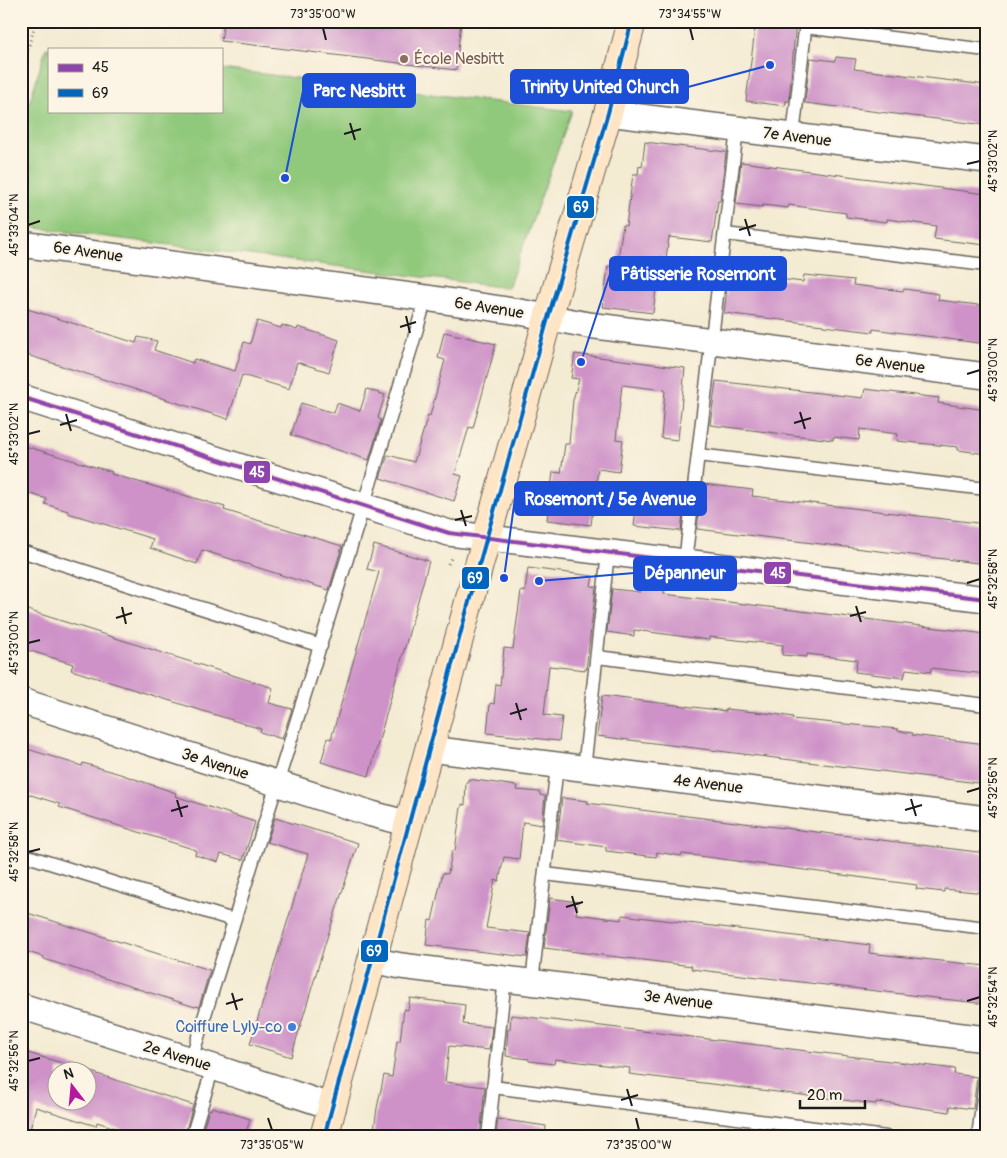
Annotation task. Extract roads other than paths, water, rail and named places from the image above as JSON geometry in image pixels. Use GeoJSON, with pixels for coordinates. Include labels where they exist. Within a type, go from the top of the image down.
{"type":"FeatureCollection","features":[{"type":"Feature","properties":{"kind":"main road"},"geometry":{"type":"LineString","coordinates":[[324,1137],[548,318],[608,113],[632,21]]}},
{"type":"Feature","properties":{"kind":"street","name":"7e Avenue"},"geometry":{"type":"LineString","coordinates":[[608,113],[986,160]]}},
{"type":"Feature","properties":{"kind":"street","name":"6e Avenue"},"geometry":{"type":"LineString","coordinates":[[21,244],[426,298],[520,312],[588,325],[986,376]]}},
{"type":"Feature","properties":{"kind":"street"},"geometry":{"type":"LineString","coordinates":[[21,397],[449,533],[986,599]]}},
{"type":"Feature","properties":{"kind":"street","name":"3e Avenue"},"geometry":{"type":"LineString","coordinates":[[21,701],[372,814],[410,824]]}},
{"type":"Feature","properties":{"kind":"street","name":"4e Avenue"},"geometry":{"type":"LineString","coordinates":[[430,749],[986,819]]}},
{"type":"Feature","properties":{"kind":"street","name":"3e Avenue"},"geometry":{"type":"LineString","coordinates":[[371,960],[401,966],[986,1039]]}},
{"type":"Feature","properties":{"kind":"street","name":"2e Avenue"},"geometry":{"type":"LineString","coordinates":[[21,1006],[333,1107]]}},
{"type":"Feature","properties":{"kind":"lane"},"geometry":{"type":"LineString","coordinates":[[793,136],[806,24],[986,50]]}},
{"type":"Feature","properties":{"kind":"lane"},"geometry":{"type":"LineString","coordinates":[[685,562],[738,130]]}},
{"type":"Feature","properties":{"kind":"lane"},"geometry":{"type":"LineString","coordinates":[[725,234],[986,265]]}},
{"type":"Feature","properties":{"kind":"lane"},"geometry":{"type":"LineString","coordinates":[[192,1137],[202,1064],[234,920],[321,646],[426,298]]}},
{"type":"Feature","properties":{"kind":"lane"},"geometry":{"type":"LineString","coordinates":[[698,455],[986,489]]}},
{"type":"Feature","properties":{"kind":"lane"},"geometry":{"type":"LineString","coordinates":[[21,551],[321,646]]}},
{"type":"Feature","properties":{"kind":"lane"},"geometry":{"type":"LineString","coordinates":[[584,769],[608,553]]}},
{"type":"Feature","properties":{"kind":"lane"},"geometry":{"type":"LineString","coordinates":[[597,657],[986,705]]}},
{"type":"Feature","properties":{"kind":"lane"},"geometry":{"type":"LineString","coordinates":[[532,982],[558,766]]}},
{"type":"Feature","properties":{"kind":"lane"},"geometry":{"type":"LineString","coordinates":[[21,854],[234,920]]}},
{"type":"Feature","properties":{"kind":"lane"},"geometry":{"type":"LineString","coordinates":[[546,874],[986,928]]}},
{"type":"Feature","properties":{"kind":"lane"},"geometry":{"type":"LineString","coordinates":[[488,1137],[505,978]]}},
{"type":"Feature","properties":{"kind":"lane"},"geometry":{"type":"LineString","coordinates":[[978,1137],[986,1074]]}},
{"type":"Feature","properties":{"kind":"lane"},"geometry":{"type":"LineString","coordinates":[[493,1087],[886,1137]]}},
{"type":"Feature","properties":{"kind":"place","name":"École Nesbitt"},"geometry":{"type":"Point","coordinates":[404,59]}},
{"type":"Feature","properties":{"kind":"place","name":"Trinity United Church"},"geometry":{"type":"Point","coordinates":[770,65]}},
{"type":"Feature","properties":{"kind":"place","name":"Parc Nesbitt"},"geometry":{"type":"Point","coordinates":[285,178]}},
{"type":"Feature","properties":{"kind":"place","name":"Pâtisserie Rosemont"},"geometry":{"type":"Point","coordinates":[581,362]}},
{"type":"Feature","properties":{"kind":"place","name":"Rosemont / 5e Avenue"},"geometry":{"type":"Point","coordinates":[504,578]}},
{"type":"Feature","properties":{"kind":"place","name":"Dépanneur"},"geometry":{"type":"Point","coordinates":[539,581]}},
{"type":"Feature","properties":{"kind":"place","name":"Coiffure Lyly-co"},"geometry":{"type":"Point","coordinates":[292,1027]}}]}
